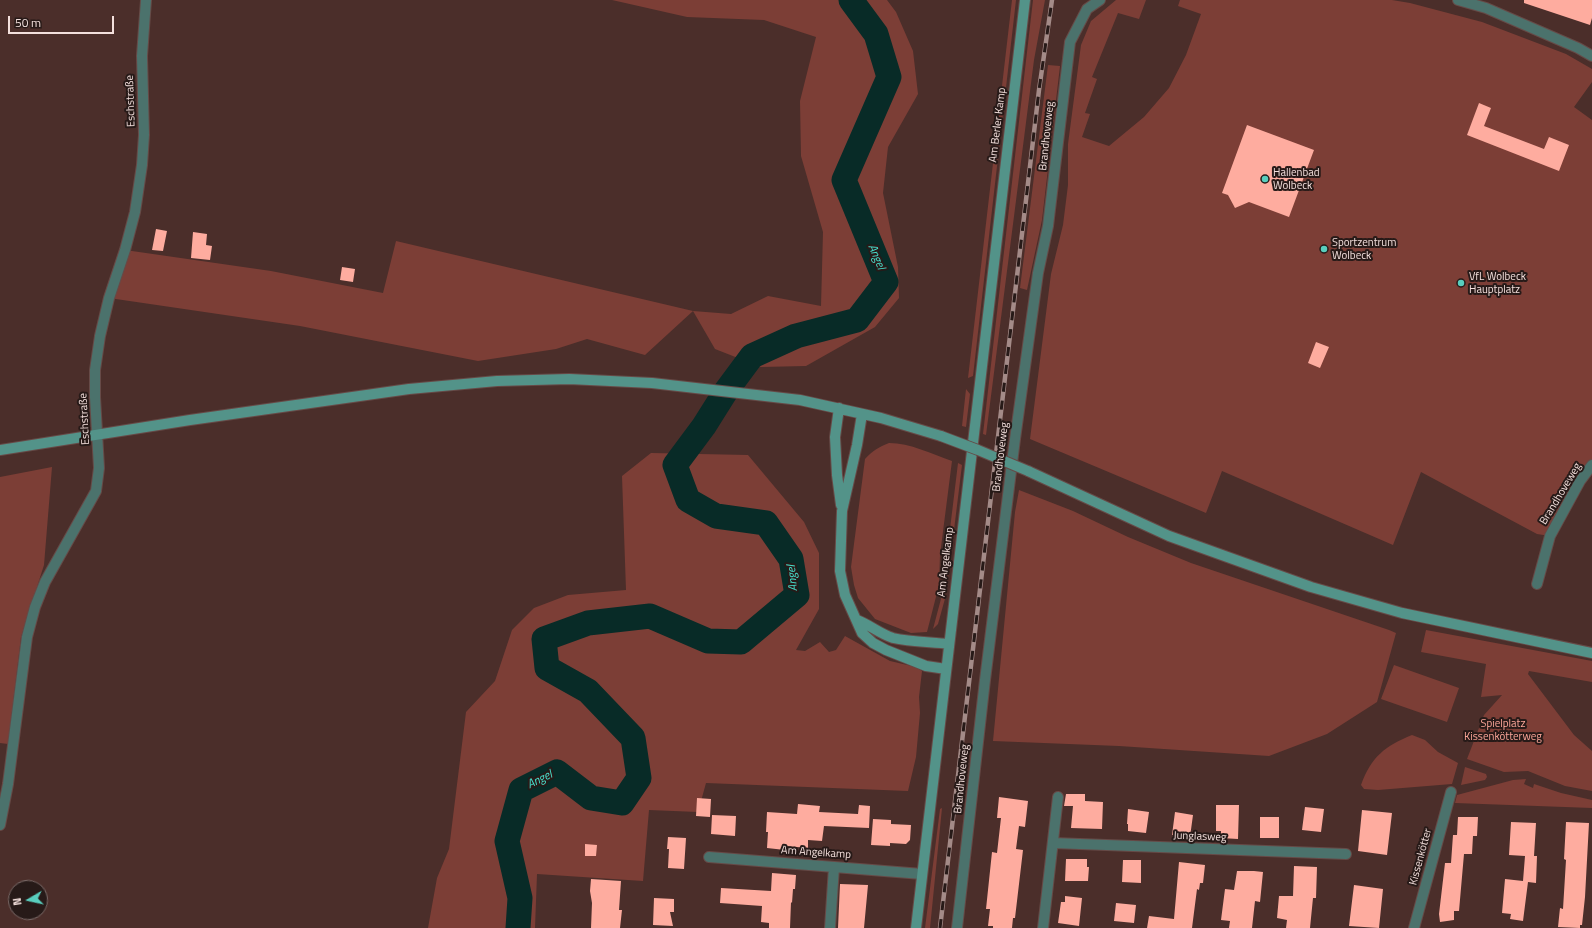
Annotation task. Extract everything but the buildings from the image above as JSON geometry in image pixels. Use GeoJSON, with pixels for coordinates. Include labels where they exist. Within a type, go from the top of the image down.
{"type":"FeatureCollection","features":[{"type":"Feature","properties":{"kind":"main road","name":"Am Berler Kamp"},"geometry":{"type":"LineString","coordinates":[[995,253],[1025,0]]}},
{"type":"Feature","properties":{"kind":"main road","name":"Am Angelkamp"},"geometry":{"type":"LineString","coordinates":[[916,928],[995,253]]}},
{"type":"Feature","properties":{"kind":"main road"},"geometry":{"type":"LineString","coordinates":[[0,450],[409,389],[497,381],[569,379],[652,383],[800,400],[902,423],[941,436],[1028,471],[1169,536],[1311,587],[1402,613],[1592,653]]}},
{"type":"Feature","properties":{"kind":"main road"},"geometry":{"type":"LineString","coordinates":[[839,408],[835,437],[836,475],[842,511],[841,579],[847,603],[857,620],[862,633],[873,643],[886,650],[926,666],[946,669]]}},
{"type":"Feature","properties":{"kind":"main road"},"geometry":{"type":"LineString","coordinates":[[842,511],[857,445],[862,414]]}},
{"type":"Feature","properties":{"kind":"main road"},"geometry":{"type":"LineString","coordinates":[[857,620],[868,624],[878,632],[894,638],[949,644]]}},
{"type":"Feature","properties":{"kind":"street","name":"Eschstraße"},"geometry":{"type":"LineString","coordinates":[[0,825],[8,784],[27,637],[35,606],[44,582],[96,491],[100,468],[97,435],[95,370],[100,336],[109,298],[125,250],[135,212],[142,165],[144,135],[142,56],[146,0]]}},
{"type":"Feature","properties":{"kind":"street","name":"Brandhoveweg"},"geometry":{"type":"LineString","coordinates":[[957,928],[985,680],[1015,439],[1038,272],[1048,226],[1070,42],[1087,10],[1100,0]]}},
{"type":"Feature","properties":{"kind":"street"},"geometry":{"type":"LineString","coordinates":[[1458,0],[1486,8],[1578,48],[1592,56]]}},
{"type":"Feature","properties":{"kind":"street","name":"Brandhoveweg"},"geometry":{"type":"LineString","coordinates":[[1537,584],[1550,536],[1580,481],[1592,465]]}},
{"type":"Feature","properties":{"kind":"street","name":"Kissenkötter"},"geometry":{"type":"LineString","coordinates":[[1414,928],[1451,792]]}},
{"type":"Feature","properties":{"kind":"street"},"geometry":{"type":"LineString","coordinates":[[1043,928],[1058,796]]}},
{"type":"Feature","properties":{"kind":"street","name":"Junglasweg"},"geometry":{"type":"LineString","coordinates":[[1053,843],[1346,854]]}},
{"type":"Feature","properties":{"kind":"street","name":"Am Angelkamp"},"geometry":{"type":"LineString","coordinates":[[709,858],[922,874]]}},
{"type":"Feature","properties":{"kind":"street"},"geometry":{"type":"LineString","coordinates":[[830,928],[834,867]]}},
{"type":"Feature","properties":{"kind":"green space"},"geometry":{"type":"Polygon","coordinates":[[[612,0],[887,0],[896,12],[913,51],[918,94],[888,147],[883,193],[898,267],[899,298],[875,327],[806,366],[761,367],[715,349],[693,311],[731,314],[768,296],[821,306],[823,232],[801,156],[800,101],[816,37],[764,20],[687,17],[612,0]]]}},
{"type":"Feature","properties":{"kind":"green space"},"geometry":{"type":"Polygon","coordinates":[[[1012,0],[1016,0],[973,376],[968,378],[1012,0]]]}},
{"type":"Feature","properties":{"kind":"green space"},"geometry":{"type":"Polygon","coordinates":[[[1033,0],[1045,0],[1034,60],[986,435],[983,434],[1033,0]]]}},
{"type":"Feature","properties":{"kind":"green space","name":"Sportzentrum Wolbeck"},"geometry":{"type":"Polygon","coordinates":[[[1116,0],[1146,0],[1139,19],[1118,13],[1092,77],[1097,79],[1085,113],[1090,114],[1082,137],[1109,146],[1144,117],[1169,88],[1186,55],[1201,14],[1178,6],[1180,0],[1392,0],[1410,3],[1482,22],[1566,54],[1592,69],[1592,82],[1574,107],[1592,120],[1592,465],[1550,536],[1537,534],[1421,472],[1393,545],[1222,471],[1206,513],[1030,439],[1051,274],[1063,225],[1068,185],[1068,144],[1081,45],[1091,21],[1116,0]]]}},
{"type":"Feature","properties":{"kind":"green space"},"geometry":{"type":"Polygon","coordinates":[[[1048,65],[1060,66],[1042,220],[1027,290],[1020,288],[1048,65]]]}},
{"type":"Feature","properties":{"kind":"green space"},"geometry":{"type":"Polygon","coordinates":[[[396,241],[693,311],[645,355],[587,339],[556,349],[478,361],[300,326],[109,298],[125,250],[271,271],[383,293],[396,241]]]}},
{"type":"Feature","properties":{"kind":"green space"},"geometry":{"type":"Polygon","coordinates":[[[966,389],[970,394],[966,427],[962,426],[966,389]]]}},
{"type":"Feature","properties":{"kind":"green space"},"geometry":{"type":"Polygon","coordinates":[[[889,443],[897,443],[913,447],[952,461],[940,555],[939,585],[927,632],[911,633],[875,619],[858,598],[854,585],[851,567],[865,459],[882,446],[889,443]]]}},
{"type":"Feature","properties":{"kind":"green space"},"geometry":{"type":"Polygon","coordinates":[[[651,453],[748,455],[804,522],[819,553],[819,609],[796,650],[805,651],[820,642],[829,652],[836,650],[845,636],[890,661],[916,667],[922,671],[916,757],[908,791],[706,783],[698,812],[649,810],[643,881],[537,874],[535,928],[428,928],[437,878],[449,849],[466,712],[495,681],[512,630],[534,608],[568,595],[626,590],[622,476],[651,453]]]}},
{"type":"Feature","properties":{"kind":"green space"},"geometry":{"type":"Polygon","coordinates":[[[958,463],[962,465],[946,595],[938,624],[933,629],[942,595],[958,463]]]}},
{"type":"Feature","properties":{"kind":"green space"},"geometry":{"type":"Polygon","coordinates":[[[52,467],[44,565],[21,637],[8,744],[0,743],[0,477],[52,467]]]}},
{"type":"Feature","properties":{"kind":"green space"},"geometry":{"type":"Polygon","coordinates":[[[1019,490],[1073,511],[1128,537],[1191,563],[1396,633],[1377,702],[1327,734],[1269,756],[1119,746],[993,741],[1015,512],[1019,490]]]}},
{"type":"Feature","properties":{"kind":"green space","name":"Spielplatz Kissenkötterweg"},"geometry":{"type":"Polygon","coordinates":[[[1426,630],[1592,661],[1592,682],[1529,671],[1528,674],[1574,735],[1592,751],[1592,791],[1565,786],[1528,771],[1504,772],[1467,759],[1484,715],[1502,695],[1481,697],[1486,664],[1421,652],[1426,630]]]}},
{"type":"Feature","properties":{"kind":"green space"},"geometry":{"type":"Polygon","coordinates":[[[1394,665],[1459,688],[1447,722],[1381,699],[1394,665]]]}},
{"type":"Feature","properties":{"kind":"green space"},"geometry":{"type":"Polygon","coordinates":[[[1412,735],[1425,740],[1438,752],[1458,763],[1452,784],[1378,790],[1364,789],[1361,785],[1369,767],[1374,760],[1387,748],[1412,735]]]}},
{"type":"Feature","properties":{"kind":"green space"},"geometry":{"type":"Polygon","coordinates":[[[1465,767],[1486,774],[1487,777],[1485,780],[1461,785],[1465,767]]]}},
{"type":"Feature","properties":{"kind":"green space"},"geometry":{"type":"Polygon","coordinates":[[[1526,779],[1524,784],[1533,788],[1534,784],[1561,793],[1592,800],[1592,808],[1455,803],[1457,795],[1513,780],[1526,779]]]}},
{"type":"Feature","properties":{"kind":"green space"},"geometry":{"type":"Polygon","coordinates":[[[942,808],[930,928],[925,928],[940,809],[942,808]]]}},
{"type":"Feature","properties":{"kind":"waterway","name":"Angel"},"geometry":{"type":"LineString","coordinates":[[518,928],[520,898],[507,841],[521,790],[557,772],[591,798],[622,803],[639,778],[633,738],[588,691],[547,668],[544,639],[588,623],[650,616],[708,641],[741,642],[797,595],[791,559],[766,523],[716,516],[688,500],[675,465],[752,356],[796,336],[857,320],[886,282],[844,180],[889,77],[876,34],[851,0]]}},
{"type":"Feature","properties":{"kind":"railway"},"geometry":{"type":"LineString","coordinates":[[940,928],[1039,90],[1052,0]]}},
{"type":"Feature","properties":{"kind":"place","name":"Hallenbad Wolbeck"},"geometry":{"type":"Point","coordinates":[1265,179]}},
{"type":"Feature","properties":{"kind":"place","name":"Sportzentrum Wolbeck"},"geometry":{"type":"Point","coordinates":[1324,249]}},
{"type":"Feature","properties":{"kind":"place","name":"VfL Wolbeck Hauptplatz"},"geometry":{"type":"Point","coordinates":[1461,283]}}]}
